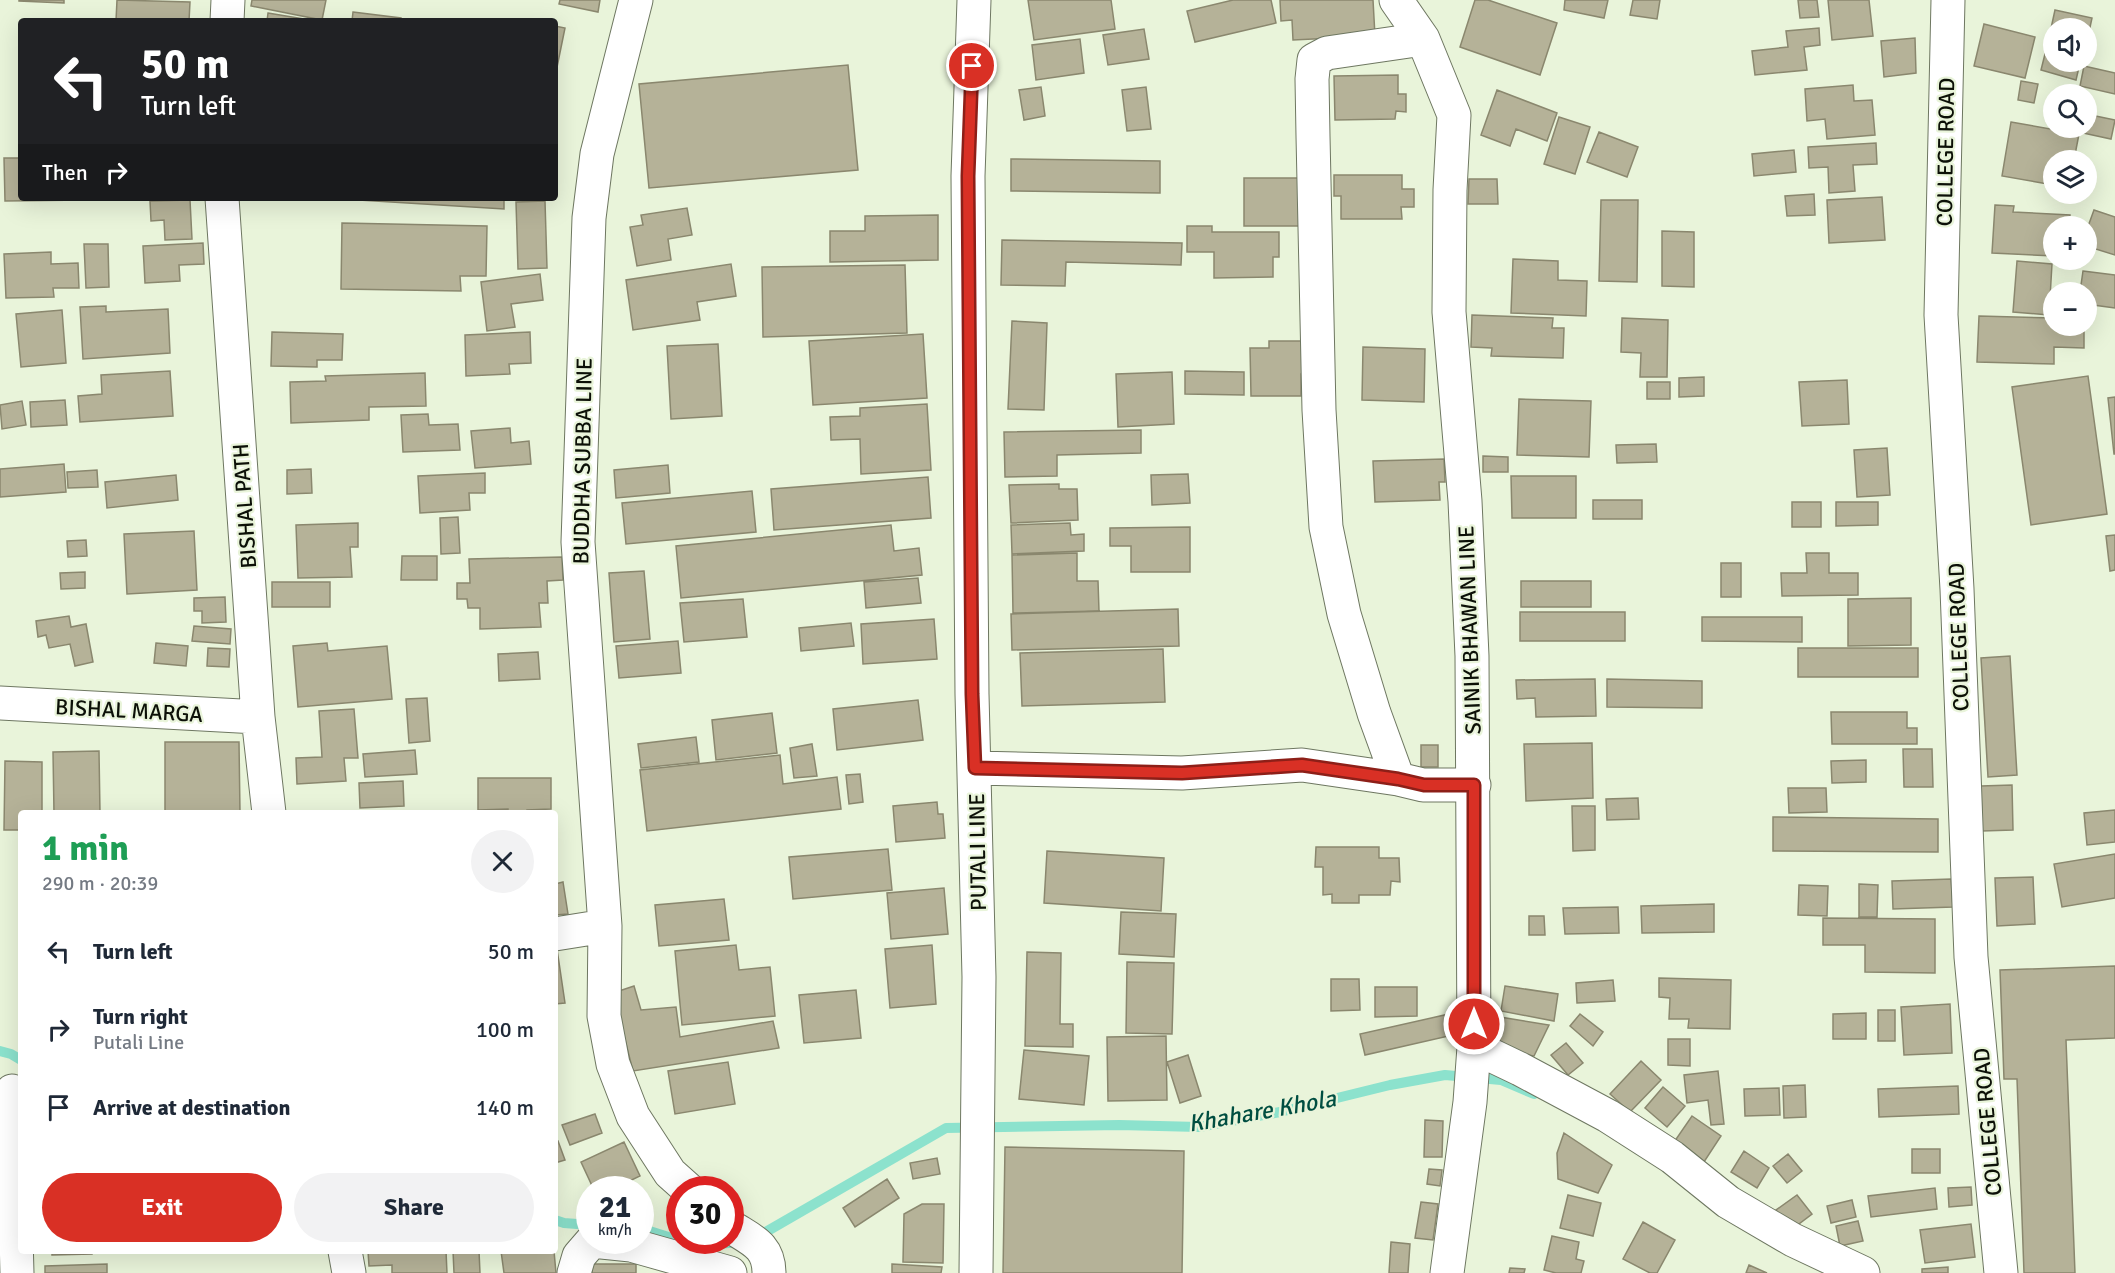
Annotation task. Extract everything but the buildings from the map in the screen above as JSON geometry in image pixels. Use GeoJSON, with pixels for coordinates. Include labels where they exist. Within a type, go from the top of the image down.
{"type":"FeatureCollection","features":[{"type":"Feature","properties":{"kind":"street"},"geometry":{"type":"LineString","coordinates":[[227,18],[228,0]]}},
{"type":"Feature","properties":{"kind":"street","name":"BUDDHA SUBBA LINE"},"geometry":{"type":"LineString","coordinates":[[636,0],[597,154],[588,229],[578,542],[605,926],[604,1016],[613,1064],[633,1116],[673,1176]]}},
{"type":"Feature","properties":{"kind":"street","name":"PUTALI LINE"},"geometry":{"type":"LineString","coordinates":[[974,0],[968,176],[972,682],[979,977],[976,1273]]}},
{"type":"Feature","properties":{"kind":"street","name":"SAINIK BHAWAN LINE"},"geometry":{"type":"LineString","coordinates":[[1396,0],[1423,39],[1454,115],[1450,189],[1449,312],[1465,501],[1472,656],[1474,1055],[1470,1102],[1447,1273]]}},
{"type":"Feature","properties":{"kind":"street","name":"COLLEGE ROAD"},"geometry":{"type":"LineString","coordinates":[[1948,0],[1941,315],[1957,589],[1971,957],[2001,1273]]}},
{"type":"Feature","properties":{"kind":"street"},"geometry":{"type":"LineString","coordinates":[[1398,779],[1374,713],[1344,614],[1326,527],[1319,410],[1312,79],[1314,60],[1327,53],[1423,39]]}},
{"type":"Feature","properties":{"kind":"street","name":"BISHAL PATH"},"geometry":{"type":"LineString","coordinates":[[222,201],[258,717],[269,810]]}},
{"type":"Feature","properties":{"kind":"street","name":"BISHAL MARGA"},"geometry":{"type":"LineString","coordinates":[[0,703],[258,717]]}},
{"type":"Feature","properties":{"kind":"street"},"geometry":{"type":"LineString","coordinates":[[975,768],[1182,773],[1302,765],[1424,785],[1474,785]]}},
{"type":"Feature","properties":{"kind":"street"},"geometry":{"type":"LineString","coordinates":[[558,934],[605,926]]}},
{"type":"Feature","properties":{"kind":"street"},"geometry":{"type":"LineString","coordinates":[[1474,1055],[1521,1068],[1608,1116],[1672,1157],[1728,1202],[1793,1240],[1863,1273]]}},
{"type":"Feature","properties":{"kind":"street"},"geometry":{"type":"LineString","coordinates":[[12,1091],[17,1273]]}},
{"type":"Feature","properties":{"kind":"street"},"geometry":{"type":"LineString","coordinates":[[744,1240],[766,1261]]}},
{"type":"Feature","properties":{"kind":"street"},"geometry":{"type":"LineString","coordinates":[[574,1273],[579,1256],[592,1241],[631,1245],[730,1273]]}},
{"type":"Feature","properties":{"kind":"street"},"geometry":{"type":"LineString","coordinates":[[346,1254],[350,1273]]}},
{"type":"Feature","properties":{"kind":"waterway","name":"Khahare Khola"},"geometry":{"type":"LineString","coordinates":[[0,1051],[18,1058]]}},
{"type":"Feature","properties":{"kind":"waterway","name":"Khahare Khola"},"geometry":{"type":"LineString","coordinates":[[757,1237],[946,1128],[1119,1125],[1199,1127],[1280,1112],[1390,1085],[1445,1075],[1501,1080],[1534,1094]]}},
{"type":"Feature","properties":{"kind":"waterway","name":"Khahare Khola"},"geometry":{"type":"LineString","coordinates":[[558,1221],[576,1224]]}},
{"type":"Feature","properties":{"kind":"waterway","name":"Khahare Khola"},"geometry":{"type":"LineString","coordinates":[[654,1232],[666,1236]]}},
{"type":"Feature","properties":{"kind":"route"},"geometry":{"type":"LineString","coordinates":[[972,66],[968,176],[972,694],[975,768],[1182,773],[1302,765],[1424,785],[1474,785],[1474,1024]]}}]}
